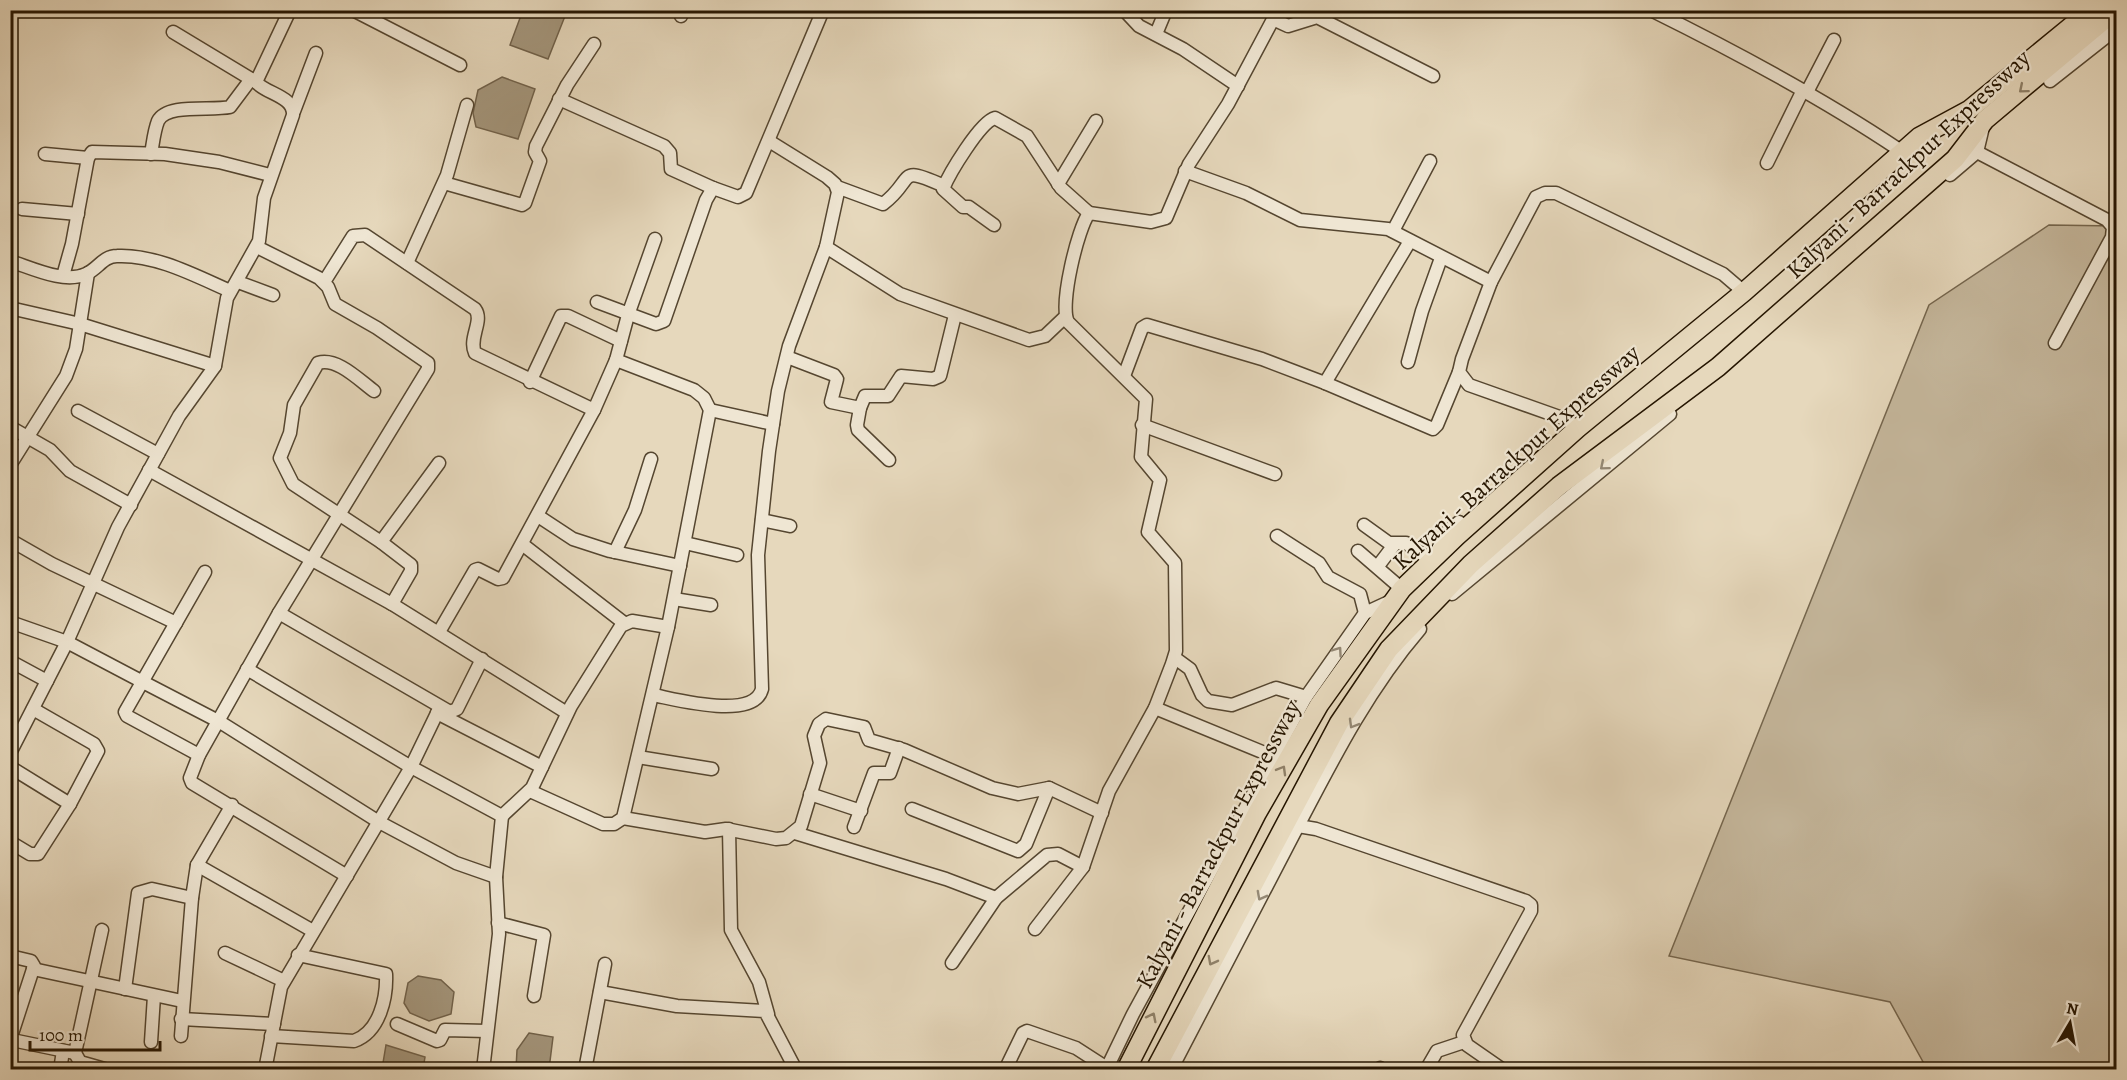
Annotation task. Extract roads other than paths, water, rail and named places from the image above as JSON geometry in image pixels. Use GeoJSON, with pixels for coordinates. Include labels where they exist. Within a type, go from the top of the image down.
{"type":"FeatureCollection","features":[{"type":"Feature","properties":{"kind":"highway","name":"Kalyani - Barrackpur Expressway"},"geometry":{"type":"LineString","coordinates":[[1126,1070],[1257,813],[1319,705],[1397,595],[1576,425],[1742,290],[1919,137],[1969,110],[2091,10]]}},
{"type":"Feature","properties":{"kind":"highway","name":"Kalyani - Barrackpur Expressway"},"geometry":{"type":"LineString","coordinates":[[1155,1070],[1340,723],[1389,649],[1464,570],[1559,486],[1783,316],[1955,159],[1985,120],[2116,10]]}},
{"type":"Feature","properties":{"kind":"street"},"geometry":{"type":"LineString","coordinates":[[151,154],[157,123],[163,115],[175,109],[230,108],[254,81],[291,10]]}},
{"type":"Feature","properties":{"kind":"street"},"geometry":{"type":"LineString","coordinates":[[353,10],[460,66]]}},
{"type":"Feature","properties":{"kind":"street"},"geometry":{"type":"LineString","coordinates":[[560,99],[664,146],[670,153],[672,169],[713,188],[742,196],[769,141],[822,10]]}},
{"type":"Feature","properties":{"kind":"street"},"geometry":{"type":"LineString","coordinates":[[1124,10],[1135,24],[1184,49],[1238,86]]}},
{"type":"Feature","properties":{"kind":"street"},"geometry":{"type":"LineString","coordinates":[[1156,34],[1166,10]]}},
{"type":"Feature","properties":{"kind":"street"},"geometry":{"type":"LineString","coordinates":[[1651,10],[1805,91],[1898,149]]}},
{"type":"Feature","properties":{"kind":"street"},"geometry":{"type":"LineString","coordinates":[[994,225],[943,192],[944,186],[978,133],[988,121],[995,118],[1027,136],[1058,184],[1089,213],[1151,222],[1161,221],[1169,212],[1185,171],[1238,86],[1276,15],[1291,25],[1317,16],[1433,76]]}},
{"type":"Feature","properties":{"kind":"street"},"geometry":{"type":"LineString","coordinates":[[2050,81],[2116,29]]}},
{"type":"Feature","properties":{"kind":"street"},"geometry":{"type":"LineString","coordinates":[[173,32],[289,103],[294,111]]}},
{"type":"Feature","properties":{"kind":"street"},"geometry":{"type":"LineString","coordinates":[[1767,164],[1834,40]]}},
{"type":"Feature","properties":{"kind":"street"},"geometry":{"type":"LineString","coordinates":[[444,183],[525,203],[540,161],[535,152],[536,146],[560,99],[594,44]]}},
{"type":"Feature","properties":{"kind":"street"},"geometry":{"type":"LineString","coordinates":[[10,753],[67,642],[130,505],[179,416],[215,366],[234,286],[257,248],[270,175],[316,53]]}},
{"type":"Feature","properties":{"kind":"street"},"geometry":{"type":"LineString","coordinates":[[407,263],[444,183],[467,105]]}},
{"type":"Feature","properties":{"kind":"street"},"geometry":{"type":"LineString","coordinates":[[1124,376],[1142,328],[1147,325],[1255,357],[1325,383],[1430,429],[1437,425],[1459,372],[1464,352],[1491,282],[1536,197],[1550,192],[1717,271],[1742,290],[1933,120],[1969,110]]}},
{"type":"Feature","properties":{"kind":"street"},"geometry":{"type":"LineString","coordinates":[[1171,1070],[1368,697],[1397,656],[1452,594],[1977,152],[1985,120]]}},
{"type":"Feature","properties":{"kind":"street"},"geometry":{"type":"LineString","coordinates":[[1058,184],[1096,121]]}},
{"type":"Feature","properties":{"kind":"street"},"geometry":{"type":"LineString","coordinates":[[769,141],[820,172],[837,188],[883,204],[910,175],[917,174],[944,186]]}},
{"type":"Feature","properties":{"kind":"street"},"geometry":{"type":"LineString","coordinates":[[63,276],[78,214],[88,158],[96,151],[151,154],[219,162],[270,175]]}},
{"type":"Feature","properties":{"kind":"street"},"geometry":{"type":"LineString","coordinates":[[1977,152],[2107,220],[2113,227],[2112,237],[2055,343]]}},
{"type":"Feature","properties":{"kind":"street"},"geometry":{"type":"LineString","coordinates":[[45,154],[88,158]]}},
{"type":"Feature","properties":{"kind":"street"},"geometry":{"type":"LineString","coordinates":[[1393,231],[1430,161]]}},
{"type":"Feature","properties":{"kind":"street"},"geometry":{"type":"LineString","coordinates":[[1185,171],[1246,194],[1299,220],[1380,227],[1393,231],[1491,282]]}},
{"type":"Feature","properties":{"kind":"street"},"geometry":{"type":"LineString","coordinates":[[597,302],[656,324],[664,321],[713,188]]}},
{"type":"Feature","properties":{"kind":"street"},"geometry":{"type":"LineString","coordinates":[[653,695],[724,708],[755,699],[761,694],[758,562],[773,424],[786,357],[826,247],[837,188]]}},
{"type":"Feature","properties":{"kind":"street"},"geometry":{"type":"LineString","coordinates":[[22,209],[78,214]]}},
{"type":"Feature","properties":{"kind":"street"},"geometry":{"type":"LineString","coordinates":[[826,247],[891,290],[1029,340],[1045,336],[1065,317],[1069,277],[1089,213]]}},
{"type":"Feature","properties":{"kind":"street"},"geometry":{"type":"LineString","coordinates":[[324,282],[353,236],[359,233],[365,234],[478,312],[472,345],[475,353],[530,382],[594,410]]}},
{"type":"Feature","properties":{"kind":"street"},"geometry":{"type":"LineString","coordinates":[[439,632],[475,570],[501,579],[538,516],[594,410],[616,360],[628,315],[655,239]]}},
{"type":"Feature","properties":{"kind":"street"},"geometry":{"type":"LineString","coordinates":[[1325,383],[1410,241]]}},
{"type":"Feature","properties":{"kind":"street"},"geometry":{"type":"LineString","coordinates":[[257,248],[324,282],[335,304],[377,328],[428,363],[428,369],[279,613],[190,772],[192,783],[347,876]]}},
{"type":"Feature","properties":{"kind":"street"},"geometry":{"type":"LineString","coordinates":[[10,261],[63,276],[88,273],[111,256],[131,257],[273,295]]}},
{"type":"Feature","properties":{"kind":"street"},"geometry":{"type":"LineString","coordinates":[[1408,362],[1422,311],[1441,258]]}},
{"type":"Feature","properties":{"kind":"street"},"geometry":{"type":"LineString","coordinates":[[10,465],[66,376],[76,350],[88,273]]}},
{"type":"Feature","properties":{"kind":"street"},"geometry":{"type":"LineString","coordinates":[[10,308],[80,324],[215,366]]}},
{"type":"Feature","properties":{"kind":"street"},"geometry":{"type":"LineString","coordinates":[[889,460],[858,430],[860,408],[866,395],[888,396],[902,376],[933,379],[940,375],[955,315]]}},
{"type":"Feature","properties":{"kind":"street"},"geometry":{"type":"LineString","coordinates":[[530,382],[561,316],[568,316],[621,341]]}},
{"type":"Feature","properties":{"kind":"street"},"geometry":{"type":"LineString","coordinates":[[1035,929],[1083,867],[1113,781],[1155,708],[1175,658],[1175,563],[1148,532],[1160,480],[1141,457],[1146,399],[1065,317]]}},
{"type":"Feature","properties":{"kind":"street"},"geometry":{"type":"LineString","coordinates":[[786,357],[834,375],[837,380],[831,402],[860,408]]}},
{"type":"Feature","properties":{"kind":"street"},"geometry":{"type":"LineString","coordinates":[[530,791],[603,824],[614,824],[623,818],[674,599],[710,410],[704,398],[694,390],[616,360]]}},
{"type":"Feature","properties":{"kind":"street"},"geometry":{"type":"LineString","coordinates":[[374,390],[335,363],[320,362],[292,410],[290,433],[280,454],[281,461],[294,484],[381,542],[411,567],[392,604]]}},
{"type":"Feature","properties":{"kind":"street"},"geometry":{"type":"LineString","coordinates":[[1459,372],[1463,380],[1476,388],[1576,425]]}},
{"type":"Feature","properties":{"kind":"street"},"geometry":{"type":"LineString","coordinates":[[710,410],[773,424]]}},
{"type":"Feature","properties":{"kind":"street"},"geometry":{"type":"LineString","coordinates":[[78,411],[158,454]]}},
{"type":"Feature","properties":{"kind":"street"},"geometry":{"type":"LineString","coordinates":[[1142,425],[1275,474]]}},
{"type":"Feature","properties":{"kind":"street"},"geometry":{"type":"LineString","coordinates":[[10,427],[50,450],[70,471],[130,505]]}},
{"type":"Feature","properties":{"kind":"street"},"geometry":{"type":"LineString","coordinates":[[615,552],[635,510],[651,459]]}},
{"type":"Feature","properties":{"kind":"street"},"geometry":{"type":"LineString","coordinates":[[381,542],[439,463]]}},
{"type":"Feature","properties":{"kind":"street"},"geometry":{"type":"LineString","coordinates":[[149,470],[310,561],[392,604],[567,713]]}},
{"type":"Feature","properties":{"kind":"street"},"geometry":{"type":"LineString","coordinates":[[538,516],[566,536],[615,552],[680,566]]}},
{"type":"Feature","properties":{"kind":"street"},"geometry":{"type":"LineString","coordinates":[[762,520],[790,526]]}},
{"type":"Feature","properties":{"kind":"street"},"geometry":{"type":"LineString","coordinates":[[1364,525],[1394,545],[1406,543],[1432,561]]}},
{"type":"Feature","properties":{"kind":"street"},"geometry":{"type":"LineString","coordinates":[[1277,536],[1319,563],[1328,577],[1360,594],[1365,613]]}},
{"type":"Feature","properties":{"kind":"street"},"geometry":{"type":"LineString","coordinates":[[10,540],[176,623]]}},
{"type":"Feature","properties":{"kind":"street"},"geometry":{"type":"LineString","coordinates":[[522,543],[624,623],[638,622],[668,627]]}},
{"type":"Feature","properties":{"kind":"street"},"geometry":{"type":"LineString","coordinates":[[685,543],[737,555]]}},
{"type":"Feature","properties":{"kind":"street"},"geometry":{"type":"LineString","coordinates":[[1378,566],[1394,545]]}},
{"type":"Feature","properties":{"kind":"street"},"geometry":{"type":"LineString","coordinates":[[1005,1070],[1023,1033],[1027,1031],[1076,1048],[1107,1069],[1272,756],[1306,697],[1365,613],[1397,595],[1378,566],[1358,551]]}},
{"type":"Feature","properties":{"kind":"street"},"geometry":{"type":"LineString","coordinates":[[199,755],[125,714],[141,681],[205,572]]}},
{"type":"Feature","properties":{"kind":"street"},"geometry":{"type":"LineString","coordinates":[[674,599],[711,605]]}},
{"type":"Feature","properties":{"kind":"street"},"geometry":{"type":"LineString","coordinates":[[279,613],[438,710],[542,767]]}},
{"type":"Feature","properties":{"kind":"street"},"geometry":{"type":"LineString","coordinates":[[10,622],[67,642],[220,722],[379,822],[456,863],[496,877]]}},
{"type":"Feature","properties":{"kind":"street"},"geometry":{"type":"LineString","coordinates":[[483,1070],[494,986],[498,923],[496,877],[502,816],[530,791],[567,713],[596,663],[624,623]]}},
{"type":"Feature","properties":{"kind":"street"},"geometry":{"type":"LineString","coordinates":[[1175,658],[1190,669],[1202,695],[1208,701],[1232,705],[1276,688],[1306,697]]}},
{"type":"Feature","properties":{"kind":"street"},"geometry":{"type":"LineString","coordinates":[[438,710],[450,712],[458,709],[482,659]]}},
{"type":"Feature","properties":{"kind":"street"},"geometry":{"type":"LineString","coordinates":[[10,661],[47,681]]}},
{"type":"Feature","properties":{"kind":"street"},"geometry":{"type":"LineString","coordinates":[[247,669],[411,767],[502,816]]}},
{"type":"Feature","properties":{"kind":"street"},"geometry":{"type":"LineString","coordinates":[[1155,708],[1272,756]]}},
{"type":"Feature","properties":{"kind":"street"},"geometry":{"type":"LineString","coordinates":[[10,842],[30,854],[38,854],[70,804],[96,758],[98,748],[33,709]]}},
{"type":"Feature","properties":{"kind":"street"},"geometry":{"type":"LineString","coordinates":[[265,1070],[284,981],[411,767],[438,710]]}},
{"type":"Feature","properties":{"kind":"street"},"geometry":{"type":"LineString","coordinates":[[623,818],[705,832],[729,829],[776,839],[795,833],[801,826],[820,763],[814,736],[823,719],[864,727],[868,739],[899,748],[992,788],[1014,794],[1049,788],[1102,813]]}},
{"type":"Feature","properties":{"kind":"street"},"geometry":{"type":"LineString","coordinates":[[10,722],[23,729]]}},
{"type":"Feature","properties":{"kind":"street"},"geometry":{"type":"LineString","coordinates":[[854,827],[874,773],[890,773],[899,748]]}},
{"type":"Feature","properties":{"kind":"street"},"geometry":{"type":"LineString","coordinates":[[638,757],[712,769]]}},
{"type":"Feature","properties":{"kind":"street"},"geometry":{"type":"LineString","coordinates":[[10,767],[70,804]]}},
{"type":"Feature","properties":{"kind":"street"},"geometry":{"type":"LineString","coordinates":[[912,809],[1018,851],[1026,844],[1049,788]]}},
{"type":"Feature","properties":{"kind":"street"},"geometry":{"type":"LineString","coordinates":[[810,795],[861,811]]}},
{"type":"Feature","properties":{"kind":"street"},"geometry":{"type":"LineString","coordinates":[[181,1036],[182,1002],[197,865],[232,805]]}},
{"type":"Feature","properties":{"kind":"street"},"geometry":{"type":"LineString","coordinates":[[1298,826],[1316,829],[1526,901],[1531,905],[1531,911],[1463,1035],[1464,1042],[1503,1070]]}},
{"type":"Feature","properties":{"kind":"street"},"geometry":{"type":"LineString","coordinates":[[729,829],[731,930],[759,982],[768,1014],[796,1070]]}},
{"type":"Feature","properties":{"kind":"street"},"geometry":{"type":"LineString","coordinates":[[795,833],[946,879],[996,898]]}},
{"type":"Feature","properties":{"kind":"street"},"geometry":{"type":"LineString","coordinates":[[952,963],[996,898],[1047,855],[1058,854],[1083,867]]}},
{"type":"Feature","properties":{"kind":"street"},"geometry":{"type":"LineString","coordinates":[[197,865],[312,931]]}},
{"type":"Feature","properties":{"kind":"street"},"geometry":{"type":"LineString","coordinates":[[125,989],[138,893],[152,889],[192,898]]}},
{"type":"Feature","properties":{"kind":"street"},"geometry":{"type":"LineString","coordinates":[[498,923],[544,935],[534,996]]}},
{"type":"Feature","properties":{"kind":"street"},"geometry":{"type":"LineString","coordinates":[[60,1070],[69,1052],[92,982],[102,930]]}},
{"type":"Feature","properties":{"kind":"street"},"geometry":{"type":"LineString","coordinates":[[225,952],[284,981]]}},
{"type":"Feature","properties":{"kind":"street"},"geometry":{"type":"LineString","coordinates":[[181,1019],[354,1041],[361,1038],[378,1022],[386,974],[298,955]]}},
{"type":"Feature","properties":{"kind":"street"},"geometry":{"type":"LineString","coordinates":[[10,956],[31,961],[33,969],[11,1040],[69,1052],[80,1062],[108,1070]]}},
{"type":"Feature","properties":{"kind":"street"},"geometry":{"type":"LineString","coordinates":[[585,1070],[605,964]]}},
{"type":"Feature","properties":{"kind":"street"},"geometry":{"type":"LineString","coordinates":[[33,969],[182,1002]]}},
{"type":"Feature","properties":{"kind":"street"},"geometry":{"type":"LineString","coordinates":[[600,992],[677,1006],[761,1010],[768,1014]]}},
{"type":"Feature","properties":{"kind":"street"},"geometry":{"type":"LineString","coordinates":[[151,1042],[154,996]]}},
{"type":"Feature","properties":{"kind":"street"},"geometry":{"type":"LineString","coordinates":[[397,1024],[437,1041],[444,1030],[487,1031]]}},
{"type":"Feature","properties":{"kind":"street"},"geometry":{"type":"LineString","coordinates":[[1426,1070],[1437,1051],[1464,1042]]}}]}
